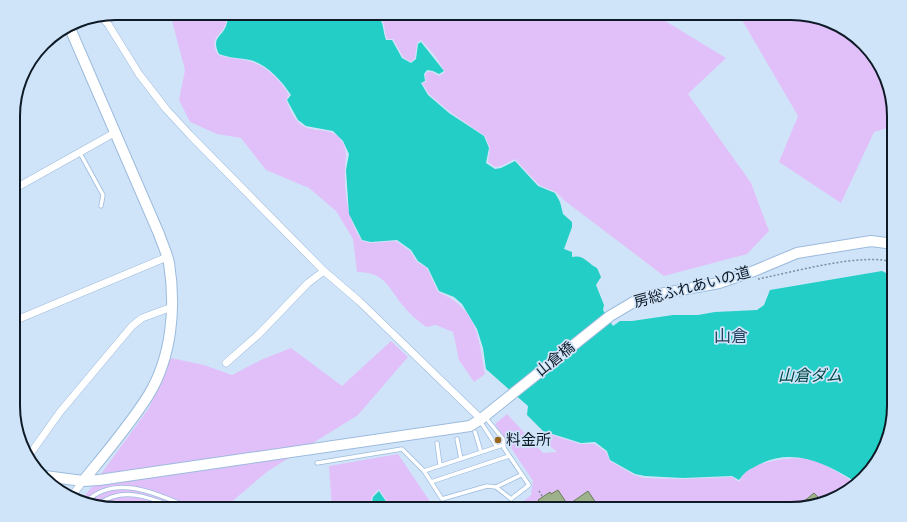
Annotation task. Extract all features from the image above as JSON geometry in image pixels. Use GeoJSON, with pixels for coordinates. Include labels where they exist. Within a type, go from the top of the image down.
{"type":"FeatureCollection","features":[{"type":"Feature","properties":{"kind":"street"},"geometry":{"type":"LineString","coordinates":[[105,21],[139,74],[166,108],[324,271],[359,301],[482,418]]}},
{"type":"Feature","properties":{"kind":"street"},"geometry":{"type":"LineString","coordinates":[[71,31],[116,132],[167,257],[172,307],[172,322],[166,354],[148,395],[75,492]]}},
{"type":"Feature","properties":{"kind":"street"},"geometry":{"type":"LineString","coordinates":[[20,186],[116,132]]}},
{"type":"Feature","properties":{"kind":"street","name":"房総ふれあいの道"},"geometry":{"type":"LineString","coordinates":[[610,316],[626,305],[643,298],[719,283],[754,271],[797,253],[871,241],[887,243]]}},
{"type":"Feature","properties":{"kind":"street"},"geometry":{"type":"LineString","coordinates":[[20,318],[167,257]]}},
{"type":"Feature","properties":{"kind":"street"},"geometry":{"type":"LineString","coordinates":[[226,364],[259,334],[308,283],[324,271]]}},
{"type":"Feature","properties":{"kind":"street"},"geometry":{"type":"LineString","coordinates":[[32,452],[60,412],[132,326],[142,318],[172,307]]}},
{"type":"Feature","properties":{"kind":"street","name":"山倉橋"},"geometry":{"type":"LineString","coordinates":[[52,477],[83,481],[470,426],[610,316]]}},
{"type":"Feature","properties":{"kind":"lane"},"geometry":{"type":"LineString","coordinates":[[80,151],[103,195],[101,206]]}},
{"type":"Feature","properties":{"kind":"lane"},"geometry":{"type":"LineString","coordinates":[[482,418],[502,439],[509,456],[529,485],[511,499],[496,487]]}},
{"type":"Feature","properties":{"kind":"lane"},"geometry":{"type":"LineString","coordinates":[[482,418],[497,447]]}},
{"type":"Feature","properties":{"kind":"lane"},"geometry":{"type":"LineString","coordinates":[[475,432],[481,452]]}},
{"type":"Feature","properties":{"kind":"lane"},"geometry":{"type":"LineString","coordinates":[[457,439],[461,459]]}},
{"type":"Feature","properties":{"kind":"lane"},"geometry":{"type":"LineString","coordinates":[[437,443],[440,465]]}},
{"type":"Feature","properties":{"kind":"lane"},"geometry":{"type":"LineString","coordinates":[[424,471],[504,446]]}},
{"type":"Feature","properties":{"kind":"lane"},"geometry":{"type":"LineString","coordinates":[[318,463],[402,449],[424,471],[442,499],[487,486],[496,487],[521,475]]}},
{"type":"Feature","properties":{"kind":"lane"},"geometry":{"type":"LineString","coordinates":[[431,482],[509,456]]}},
{"type":"Feature","properties":{"kind":"lane"},"geometry":{"type":"LineString","coordinates":[[90,499],[99,492],[123,487],[157,494],[176,502]]}},
{"type":"Feature","properties":{"kind":"lane"},"geometry":{"type":"LineString","coordinates":[[105,501],[116,496],[129,494],[146,496],[161,502]]}},
{"type":"Feature","properties":{"kind":"path"},"geometry":{"type":"LineString","coordinates":[[539,492],[542,496]]}},
{"type":"Feature","properties":{"kind":"shaded area"},"geometry":{"type":"Polygon","coordinates":[[[172,20],[226,20],[224,28],[215,40],[214,44],[218,55],[258,64],[269,71],[274,75],[289,95],[286,100],[293,115],[301,125],[310,129],[330,132],[339,138],[345,147],[346,153],[346,198],[350,216],[357,233],[362,241],[371,243],[396,241],[410,251],[417,262],[427,268],[438,292],[451,299],[469,315],[478,336],[485,374],[474,382],[459,360],[453,332],[436,325],[426,327],[407,311],[381,278],[367,273],[357,272],[353,239],[336,211],[309,188],[266,170],[241,138],[217,134],[190,122],[179,100],[185,70],[172,20]]]}},
{"type":"Feature","properties":{"kind":"shaded area"},"geometry":{"type":"Polygon","coordinates":[[[382,20],[664,20],[726,58],[688,94],[751,183],[769,231],[747,254],[664,276],[565,201],[556,192],[539,185],[515,159],[501,166],[495,167],[488,162],[490,148],[485,136],[450,112],[429,94],[422,83],[426,82],[425,75],[427,72],[432,72],[439,76],[445,72],[436,57],[421,40],[417,43],[415,58],[411,62],[403,57],[393,39],[387,39],[382,20]]]}},
{"type":"Feature","properties":{"kind":"shaded area"},"geometry":{"type":"Polygon","coordinates":[[[742,20],[791,20],[816,23],[827,27],[839,33],[859,48],[874,68],[884,91],[887,110],[887,128],[874,132],[841,203],[779,162],[798,116],[742,20]]]}},
{"type":"Feature","properties":{"kind":"shaded area"},"geometry":{"type":"Polygon","coordinates":[[[391,341],[408,357],[358,415],[268,471],[231,502],[116,502],[91,499],[84,497],[149,408],[171,358],[204,365],[232,375],[263,359],[291,348],[342,386],[391,341]]]}},
{"type":"Feature","properties":{"kind":"shaded area"},"geometry":{"type":"Polygon","coordinates":[[[507,414],[543,453],[557,452],[539,437],[538,434],[543,432],[580,444],[595,444],[606,452],[610,461],[634,475],[645,478],[683,479],[732,477],[739,482],[743,475],[751,468],[776,460],[802,458],[820,463],[851,480],[827,495],[816,499],[797,502],[522,502],[531,495],[533,481],[495,424],[507,414]]]}},
{"type":"Feature","properties":{"kind":"shaded area"},"geometry":{"type":"Polygon","coordinates":[[[398,454],[430,502],[387,502],[379,489],[372,496],[371,502],[332,502],[329,466],[398,454]]]}},
{"type":"Feature","properties":{"kind":"water","name":"山倉ダム"},"geometry":{"type":"Polygon","coordinates":[[[380,20],[386,40],[392,40],[402,58],[411,63],[416,59],[418,44],[421,42],[444,71],[439,74],[427,70],[424,74],[425,81],[421,83],[428,95],[449,113],[484,136],[489,148],[486,163],[495,169],[501,168],[515,161],[538,186],[555,193],[560,202],[563,214],[572,222],[572,227],[564,249],[572,252],[572,257],[576,256],[583,258],[597,268],[601,277],[596,285],[604,305],[603,310],[613,326],[620,321],[632,321],[673,315],[698,315],[715,312],[757,310],[764,305],[770,290],[882,271],[887,274],[887,412],[884,431],[874,454],[859,474],[852,480],[834,469],[798,457],[773,459],[760,464],[746,472],[739,480],[732,476],[683,478],[645,476],[635,474],[610,460],[607,451],[595,442],[581,443],[543,431],[527,415],[528,406],[486,369],[483,348],[477,329],[462,304],[454,297],[439,291],[428,268],[418,261],[411,250],[397,240],[371,242],[362,240],[349,214],[346,170],[349,154],[343,141],[333,131],[306,126],[298,120],[287,100],[291,95],[279,79],[268,69],[250,60],[219,54],[216,44],[218,37],[225,28],[227,21],[380,20]]]}},
{"type":"Feature","properties":{"kind":"water"},"geometry":{"type":"Polygon","coordinates":[[[379,491],[386,502],[372,502],[373,497],[379,491]]]}},
{"type":"Feature","properties":{"kind":"building"},"geometry":{"type":"Polygon","coordinates":[[[558,490],[566,502],[540,502],[538,500],[550,492],[551,494],[558,490]]]}},
{"type":"Feature","properties":{"kind":"building"},"geometry":{"type":"Polygon","coordinates":[[[588,491],[595,502],[572,502],[588,491]]]}},
{"type":"Feature","properties":{"kind":"building"},"geometry":{"type":"Polygon","coordinates":[[[814,493],[818,497],[815,499],[805,501],[814,493]]]}},
{"type":"Feature","properties":{"kind":"place","name":"料金所"},"geometry":{"type":"Point","coordinates":[498,440]}},
{"type":"Feature","properties":{"kind":"district","name":"山倉"},"geometry":{"type":"Point","coordinates":[731,336]}}]}
